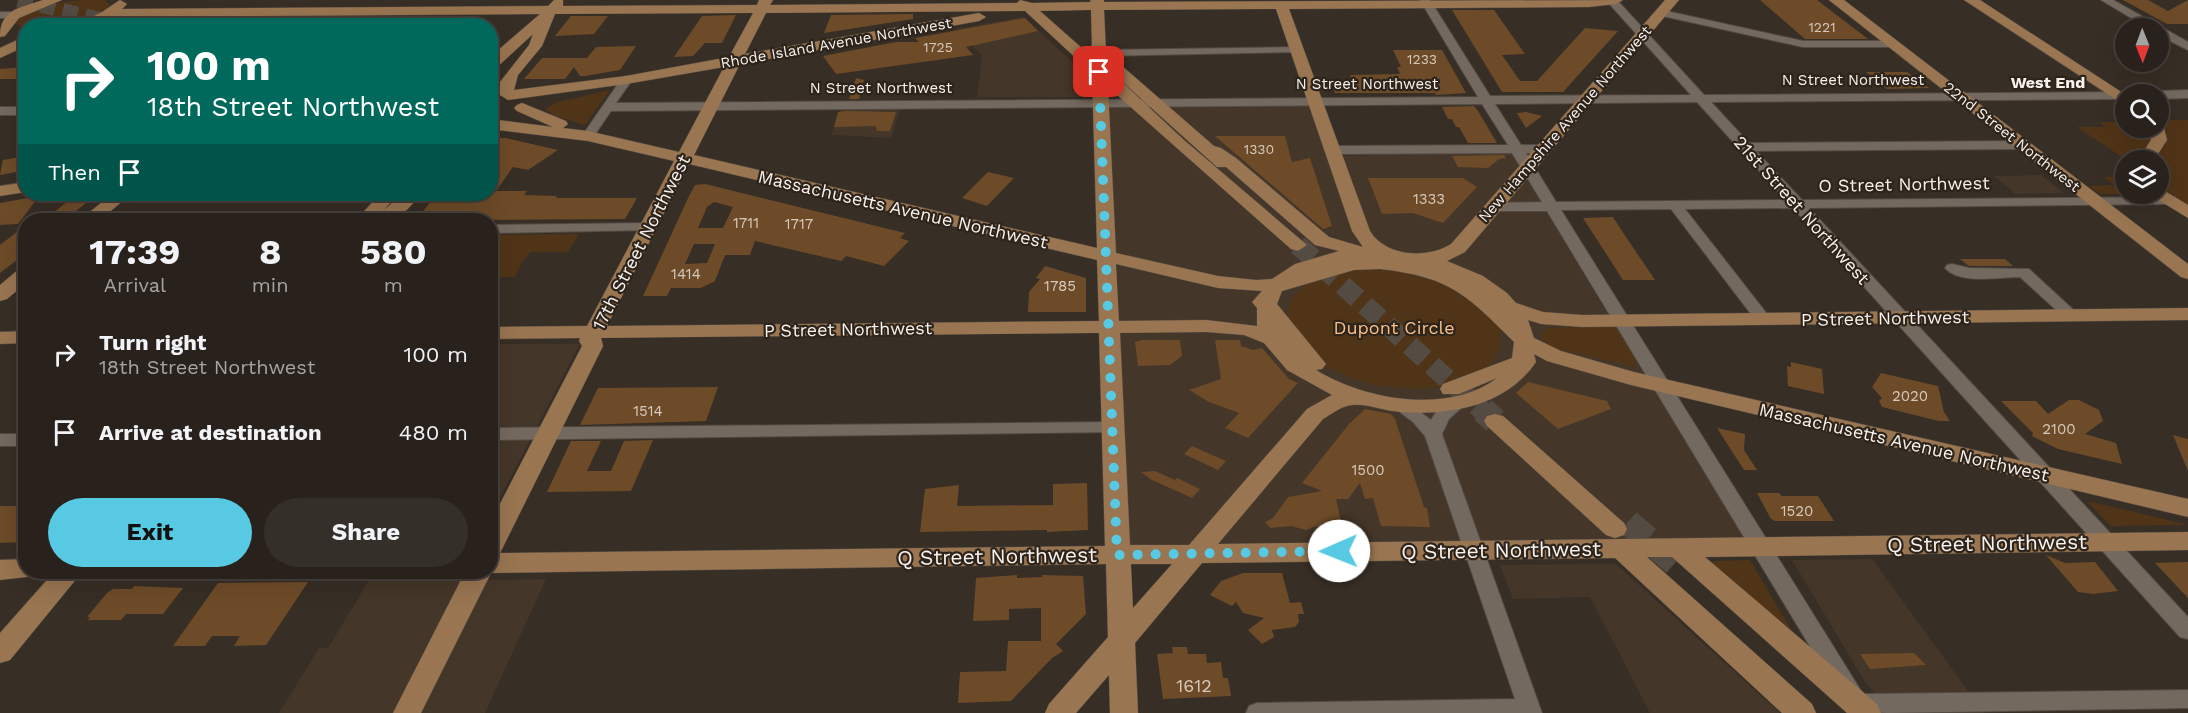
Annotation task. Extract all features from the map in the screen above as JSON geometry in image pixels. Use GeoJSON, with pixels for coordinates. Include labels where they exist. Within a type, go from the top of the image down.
{"type":"FeatureCollection","features":[{"type":"Feature","properties":{"kind":"main road"},"geometry":{"type":"LineString","coordinates":[[7,15],[55,0]]}},
{"type":"Feature","properties":{"kind":"main road"},"geometry":{"type":"LineString","coordinates":[[335,18],[357,0]]}},
{"type":"Feature","properties":{"kind":"main road"},"geometry":{"type":"LineString","coordinates":[[98,18],[118,11],[498,10],[548,15],[762,6],[939,7],[1097,3],[1613,0]]}},
{"type":"Feature","properties":{"kind":"main road","name":"New Hampshire Avenue Northwest"},"geometry":{"type":"LineString","coordinates":[[1424,260],[1447,255],[1458,248],[1672,0]]}},
{"type":"Feature","properties":{"kind":"main road","name":"22nd Street Northwest"},"geometry":{"type":"LineString","coordinates":[[1836,0],[2188,273]]}},
{"type":"Feature","properties":{"kind":"main road"},"geometry":{"type":"LineString","coordinates":[[1971,0],[2115,93]]}},
{"type":"Feature","properties":{"kind":"main road"},"geometry":{"type":"LineString","coordinates":[[1280,2],[1363,236],[1377,253]]}},
{"type":"Feature","properties":{"kind":"main road"},"geometry":{"type":"LineString","coordinates":[[1097,3],[1124,713]]}},
{"type":"Feature","properties":{"kind":"main road"},"geometry":{"type":"LineString","coordinates":[[1032,4],[1099,53],[1205,145],[1304,243],[1178,143],[1099,72],[1032,4]]}},
{"type":"Feature","properties":{"kind":"main road","name":"Rhode Island Avenue Northwest"},"geometry":{"type":"LineString","coordinates":[[498,89],[508,95],[627,80],[971,18],[1032,4]]}},
{"type":"Feature","properties":{"kind":"main road","name":"17th Street Northwest"},"geometry":{"type":"LineString","coordinates":[[498,532],[593,346],[589,341],[762,6]]}},
{"type":"Feature","properties":{"kind":"main road"},"geometry":{"type":"LineString","coordinates":[[939,7],[960,11],[971,18]]}},
{"type":"Feature","properties":{"kind":"main road"},"geometry":{"type":"LineString","coordinates":[[498,58],[510,45],[548,15]]}},
{"type":"Feature","properties":{"kind":"main road"},"geometry":{"type":"LineString","coordinates":[[498,76],[548,15]]}},
{"type":"Feature","properties":{"kind":"main road"},"geometry":{"type":"LineString","coordinates":[[508,95],[505,90],[507,82],[536,45],[548,15]]}},
{"type":"Feature","properties":{"kind":"main road"},"geometry":{"type":"LineString","coordinates":[[0,54],[13,45]]}},
{"type":"Feature","properties":{"kind":"main road","name":"Rhode Island Avenue Northwest"},"geometry":{"type":"LineString","coordinates":[[498,118],[523,107],[627,80]]}},
{"type":"Feature","properties":{"kind":"main road","name":"Massachusetts Avenue Northwest"},"geometry":{"type":"LineString","coordinates":[[508,95],[522,102],[523,107],[588,136]]}},
{"type":"Feature","properties":{"kind":"main road","name":"Massachusetts Avenue Northwest"},"geometry":{"type":"LineString","coordinates":[[498,123],[588,136],[1218,282],[1245,286],[1277,285],[1302,281],[1324,271],[1353,264],[1380,263],[1415,267],[1448,277],[1477,294],[1540,362],[1621,375],[2188,508]]}},
{"type":"Feature","properties":{"kind":"main road"},"geometry":{"type":"LineString","coordinates":[[1178,143],[1195,163],[1292,250],[1298,259],[1300,269]]}},
{"type":"Feature","properties":{"kind":"main road"},"geometry":{"type":"LineString","coordinates":[[1205,145],[1230,162],[1322,241],[1424,260],[1462,273],[1492,291],[1511,308],[1519,319],[1524,346],[1498,388],[1459,402],[1427,405],[1398,404],[1366,399],[1342,392],[1313,377],[1287,359],[1272,339],[1266,309],[1277,285],[1300,269],[1322,260],[1377,253]]}},
{"type":"Feature","properties":{"kind":"main road"},"geometry":{"type":"LineString","coordinates":[[0,191],[18,188]]}},
{"type":"Feature","properties":{"kind":"main road"},"geometry":{"type":"LineString","coordinates":[[2169,200],[2188,213]]}},
{"type":"Feature","properties":{"kind":"main road"},"geometry":{"type":"LineString","coordinates":[[98,213],[113,201]]}},
{"type":"Feature","properties":{"kind":"main road"},"geometry":{"type":"LineString","coordinates":[[370,213],[382,201]]}},
{"type":"Feature","properties":{"kind":"main road"},"geometry":{"type":"LineString","coordinates":[[386,213],[395,201]]}},
{"type":"Feature","properties":{"kind":"main road"},"geometry":{"type":"LineString","coordinates":[[391,213],[405,201]]}},
{"type":"Feature","properties":{"kind":"main road"},"geometry":{"type":"LineString","coordinates":[[1458,248],[1456,258],[1462,273]]}},
{"type":"Feature","properties":{"kind":"main road"},"geometry":{"type":"LineString","coordinates":[[0,295],[18,280]]}},
{"type":"Feature","properties":{"kind":"main road","name":"Massachusetts Avenue Northwest"},"geometry":{"type":"LineString","coordinates":[[1218,282],[1250,295],[1266,309]]}},
{"type":"Feature","properties":{"kind":"main road","name":"P Street Northwest"},"geometry":{"type":"LineString","coordinates":[[1511,308],[1541,318],[1582,321],[2188,314]]}},
{"type":"Feature","properties":{"kind":"main road"},"geometry":{"type":"LineString","coordinates":[[1266,309],[1281,322],[1294,344],[1307,358],[1336,376],[1377,390],[1418,393],[1452,389],[1474,382],[1504,365],[1524,346]]}},
{"type":"Feature","properties":{"kind":"main road","name":"P Street Northwest"},"geometry":{"type":"LineString","coordinates":[[1206,326],[1245,320],[1266,309]]}},
{"type":"Feature","properties":{"kind":"main road","name":"P Street Northwest"},"geometry":{"type":"LineString","coordinates":[[1524,346],[1546,325],[1582,321]]}},
{"type":"Feature","properties":{"kind":"main road","name":"P Street Northwest"},"geometry":{"type":"LineString","coordinates":[[498,333],[1206,326],[1247,329],[1272,339]]}},
{"type":"Feature","properties":{"kind":"main road"},"geometry":{"type":"LineString","coordinates":[[0,338],[18,337]]}},
{"type":"Feature","properties":{"kind":"main road"},"geometry":{"type":"LineString","coordinates":[[1313,377],[1318,394],[1316,414]]}},
{"type":"Feature","properties":{"kind":"main road"},"geometry":{"type":"LineString","coordinates":[[1059,713],[1316,414],[1342,399],[1366,399]]}},
{"type":"Feature","properties":{"kind":"main road"},"geometry":{"type":"LineString","coordinates":[[1502,419],[1621,533],[1802,713]]}},
{"type":"Feature","properties":{"kind":"main road","name":"Q Street Northwest"},"geometry":{"type":"LineString","coordinates":[[498,563],[1473,550],[1621,533],[1670,560],[1761,546],[2188,541]]}},
{"type":"Feature","properties":{"kind":"main road"},"geometry":{"type":"LineString","coordinates":[[1670,560],[1857,710]]}},
{"type":"Feature","properties":{"kind":"main road"},"geometry":{"type":"LineString","coordinates":[[1670,560],[1820,713]]}},
{"type":"Feature","properties":{"kind":"main road"},"geometry":{"type":"LineString","coordinates":[[0,570],[18,569]]}},
{"type":"Feature","properties":{"kind":"main road"},"geometry":{"type":"LineString","coordinates":[[0,652],[63,579]]}},
{"type":"Feature","properties":{"kind":"main road"},"geometry":{"type":"LineString","coordinates":[[407,713],[474,579]]}},
{"type":"Feature","properties":{"kind":"street","name":"21st Street Northwest"},"geometry":{"type":"LineString","coordinates":[[1613,0],[1641,34],[2188,632]]}},
{"type":"Feature","properties":{"kind":"street"},"geometry":{"type":"LineString","coordinates":[[2106,0],[2138,18]]}},
{"type":"Feature","properties":{"kind":"street"},"geometry":{"type":"LineString","coordinates":[[1427,2],[1620,321],[1761,546],[1857,710],[2188,699]]}},
{"type":"Feature","properties":{"kind":"street"},"geometry":{"type":"LineString","coordinates":[[1662,13],[1803,44],[1893,45]]}},
{"type":"Feature","properties":{"kind":"street"},"geometry":{"type":"LineString","coordinates":[[2169,36],[2188,47]]}},
{"type":"Feature","properties":{"kind":"street"},"geometry":{"type":"LineString","coordinates":[[1099,53],[1297,50]]}},
{"type":"Feature","properties":{"kind":"street"},"geometry":{"type":"LineString","coordinates":[[588,136],[627,80]]}},
{"type":"Feature","properties":{"kind":"street"},"geometry":{"type":"LineString","coordinates":[[2169,94],[2188,94]]}},
{"type":"Feature","properties":{"kind":"street","name":"N Street Northwest"},"geometry":{"type":"LineString","coordinates":[[609,107],[1959,96],[2115,97]]}},
{"type":"Feature","properties":{"kind":"street"},"geometry":{"type":"LineString","coordinates":[[0,111],[18,111]]}},
{"type":"Feature","properties":{"kind":"street"},"geometry":{"type":"LineString","coordinates":[[1745,147],[2022,145]]}},
{"type":"Feature","properties":{"kind":"street"},"geometry":{"type":"LineString","coordinates":[[1332,150],[1544,149]]}},
{"type":"Feature","properties":{"kind":"street","name":"O Street Northwest"},"geometry":{"type":"LineString","coordinates":[[1495,207],[2115,200]]}},
{"type":"Feature","properties":{"kind":"street"},"geometry":{"type":"LineString","coordinates":[[1675,205],[1763,319]]}},
{"type":"Feature","properties":{"kind":"street"},"geometry":{"type":"LineString","coordinates":[[498,229],[647,227]]}},
{"type":"Feature","properties":{"kind":"street"},"geometry":{"type":"LineString","coordinates":[[1952,268],[1968,273],[2024,272],[2071,315]]}},
{"type":"Feature","properties":{"kind":"street"},"geometry":{"type":"LineString","coordinates":[[1433,434],[1442,416],[1459,402]]}},
{"type":"Feature","properties":{"kind":"street"},"geometry":{"type":"LineString","coordinates":[[1257,713],[1530,710],[1433,434],[1419,418],[1398,404]]}},
{"type":"Feature","properties":{"kind":"street"},"geometry":{"type":"LineString","coordinates":[[498,434],[1112,428]]}},
{"type":"Feature","properties":{"kind":"street"},"geometry":{"type":"LineString","coordinates":[[0,440],[18,440]]}},
{"type":"Feature","properties":{"kind":"shaded area"},"geometry":{"type":"Polygon","coordinates":[[[1024,17],[1085,74],[1085,97],[977,97],[982,56],[956,29],[1024,17]]]}},
{"type":"Feature","properties":{"kind":"shaded area"},"geometry":{"type":"Polygon","coordinates":[[[1310,105],[1327,156],[1511,152],[1602,305],[1626,331],[1761,546],[1117,555],[1101,107],[1310,105]]]}},
{"type":"Feature","properties":{"kind":"shaded area"},"geometry":{"type":"Polygon","coordinates":[[[901,107],[891,138],[831,135],[840,109],[901,107]]]}},
{"type":"Feature","properties":{"kind":"shaded area"},"geometry":{"type":"Polygon","coordinates":[[[2041,175],[2064,193],[2015,194],[1994,176],[2041,175]]]}},
{"type":"Feature","properties":{"kind":"shaded area"},"geometry":{"type":"Polygon","coordinates":[[[498,344],[580,344],[498,502],[498,344]]]}},
{"type":"Feature","properties":{"kind":"shaded area"},"geometry":{"type":"Polygon","coordinates":[[[1872,559],[1984,713],[1893,713],[1865,682],[1792,560],[1872,559]]]}},
{"type":"Feature","properties":{"kind":"shaded area"},"geometry":{"type":"Polygon","coordinates":[[[1616,564],[1780,713],[1650,713],[1590,597],[1513,599],[1500,565],[1616,564]]]}},
{"type":"Feature","properties":{"kind":"shaded area"},"geometry":{"type":"Polygon","coordinates":[[[370,579],[458,579],[457,581],[546,579],[485,713],[279,713],[319,648],[328,648],[370,579]]]}},
{"type":"Feature","properties":{"kind":"green space"},"geometry":{"type":"Polygon","coordinates":[[[80,0],[105,0],[110,5],[106,10],[85,18],[19,18],[48,5],[80,0]]]}},
{"type":"Feature","properties":{"kind":"green space"},"geometry":{"type":"Polygon","coordinates":[[[610,90],[585,125],[555,116],[545,109],[558,102],[610,90]]]}},
{"type":"Feature","properties":{"kind":"green space"},"geometry":{"type":"Polygon","coordinates":[[[2169,120],[2188,120],[2188,206],[2169,194],[2169,150],[2115,150],[2115,153],[2077,127],[2105,127],[2100,122],[2115,122],[2115,138],[2169,138],[2169,120]]]}},
{"type":"Feature","properties":{"kind":"green space"},"geometry":{"type":"Polygon","coordinates":[[[2104,177],[2115,177],[2115,194],[2100,194],[2089,186],[2114,185],[2104,177]]]}},
{"type":"Feature","properties":{"kind":"green space"},"geometry":{"type":"Polygon","coordinates":[[[579,234],[568,252],[531,252],[522,262],[515,277],[498,277],[498,235],[579,234]]]}},
{"type":"Feature","properties":{"kind":"green space","name":"Dupont Circle"},"geometry":{"type":"Polygon","coordinates":[[[1374,265],[1459,285],[1499,327],[1501,344],[1494,360],[1479,373],[1451,385],[1415,389],[1376,385],[1353,379],[1321,364],[1287,319],[1290,304],[1307,284],[1319,278],[1374,265]]]}},
{"type":"Feature","properties":{"kind":"green space"},"geometry":{"type":"Polygon","coordinates":[[[1610,326],[1616,328],[1635,359],[1635,367],[1554,348],[1547,345],[1540,334],[1547,328],[1610,326]]]}},
{"type":"Feature","properties":{"kind":"green space"},"geometry":{"type":"Polygon","coordinates":[[[2087,501],[2185,524],[2187,525],[2111,526],[2087,501]]]}},
{"type":"Feature","properties":{"kind":"green space"},"geometry":{"type":"Polygon","coordinates":[[[1750,560],[1797,640],[1712,563],[1750,560]]]}},
{"type":"Feature","properties":{"kind":"building"},"geometry":{"type":"Polygon","coordinates":[[[1760,0],[1817,0],[1868,39],[1805,39],[1760,0]]]}},
{"type":"Feature","properties":{"kind":"building"},"geometry":{"type":"Polygon","coordinates":[[[2123,0],[2148,0],[2168,11],[2188,0],[2188,24],[2169,24],[2169,18],[2156,18],[2123,0]]]}},
{"type":"Feature","properties":{"kind":"building"},"geometry":{"type":"Polygon","coordinates":[[[1452,10],[1494,10],[1525,54],[1502,55],[1520,81],[1537,81],[1585,28],[1618,31],[1563,92],[1502,92],[1452,10]]]}},
{"type":"Feature","properties":{"kind":"building"},"geometry":{"type":"Polygon","coordinates":[[[913,14],[913,19],[824,33],[831,15],[913,14]]]}},
{"type":"Feature","properties":{"kind":"building"},"geometry":{"type":"Polygon","coordinates":[[[736,15],[722,43],[705,43],[693,56],[674,57],[702,16],[736,15]]]}},
{"type":"Feature","properties":{"kind":"building"},"geometry":{"type":"Polygon","coordinates":[[[571,16],[608,16],[594,34],[555,36],[571,16]]]}},
{"type":"Feature","properties":{"kind":"building"},"geometry":{"type":"Polygon","coordinates":[[[1025,18],[1038,31],[966,47],[973,55],[836,74],[823,56],[896,42],[919,42],[915,38],[1025,18]]]}},
{"type":"Feature","properties":{"kind":"building"},"geometry":{"type":"Polygon","coordinates":[[[636,46],[620,70],[580,76],[574,67],[565,79],[524,79],[542,58],[587,58],[596,47],[636,46]]]}},
{"type":"Feature","properties":{"kind":"building"},"geometry":{"type":"Polygon","coordinates":[[[1393,50],[1442,50],[1466,93],[1436,95],[1435,93],[1335,93],[1331,82],[1345,82],[1344,79],[1352,79],[1350,75],[1400,74],[1397,67],[1401,67],[1393,50]]]}},
{"type":"Feature","properties":{"kind":"building"},"geometry":{"type":"Polygon","coordinates":[[[18,68],[18,79],[0,79],[0,69],[18,68]]]}},
{"type":"Feature","properties":{"kind":"building"},"geometry":{"type":"Polygon","coordinates":[[[1866,72],[1907,72],[1929,88],[1887,89],[1866,72]]]}},
{"type":"Feature","properties":{"kind":"building"},"geometry":{"type":"Polygon","coordinates":[[[856,78],[864,80],[859,99],[849,99],[856,78]]]}},
{"type":"Feature","properties":{"kind":"building"},"geometry":{"type":"Polygon","coordinates":[[[1474,106],[1497,143],[1468,143],[1459,127],[1456,127],[1452,119],[1448,119],[1442,107],[1474,106]]]}},
{"type":"Feature","properties":{"kind":"building"},"geometry":{"type":"Polygon","coordinates":[[[838,112],[896,112],[890,131],[877,131],[876,126],[834,127],[838,112]]]}},
{"type":"Feature","properties":{"kind":"building"},"geometry":{"type":"Polygon","coordinates":[[[1526,112],[1542,116],[1526,128],[1517,113],[1526,112]]]}},
{"type":"Feature","properties":{"kind":"building"},"geometry":{"type":"Polygon","coordinates":[[[1215,136],[1285,136],[1292,162],[1310,158],[1332,226],[1323,229],[1215,136]]]}},
{"type":"Feature","properties":{"kind":"building"},"geometry":{"type":"Polygon","coordinates":[[[498,138],[558,150],[528,170],[513,167],[498,188],[498,138]]]}},
{"type":"Feature","properties":{"kind":"building"},"geometry":{"type":"Polygon","coordinates":[[[1504,155],[1506,158],[1499,159],[1488,168],[1458,167],[1452,156],[1504,155]]]}},
{"type":"Feature","properties":{"kind":"building"},"geometry":{"type":"Polygon","coordinates":[[[18,157],[18,172],[0,175],[3,160],[18,157]]]}},
{"type":"Feature","properties":{"kind":"building"},"geometry":{"type":"Polygon","coordinates":[[[988,172],[1014,178],[987,206],[962,198],[988,172]]]}},
{"type":"Feature","properties":{"kind":"building"},"geometry":{"type":"Polygon","coordinates":[[[1368,178],[1463,178],[1477,187],[1443,223],[1413,213],[1382,214],[1368,178]]]}},
{"type":"Feature","properties":{"kind":"building"},"geometry":{"type":"Polygon","coordinates":[[[705,184],[905,233],[900,238],[909,241],[884,266],[846,256],[841,261],[755,241],[750,255],[725,255],[715,281],[701,288],[671,288],[667,296],[643,296],[695,185],[705,184]],[[714,202],[707,207],[698,228],[723,228],[733,207],[714,202]],[[694,244],[685,264],[707,263],[715,244],[694,244]]]}},
{"type":"Feature","properties":{"kind":"building"},"geometry":{"type":"Polygon","coordinates":[[[498,191],[527,191],[524,195],[557,196],[556,198],[637,198],[625,219],[498,220],[498,213],[422,213],[431,201],[498,201],[498,191]]]}},
{"type":"Feature","properties":{"kind":"building"},"geometry":{"type":"Polygon","coordinates":[[[18,200],[35,201],[26,213],[18,213],[18,224],[0,225],[0,203],[18,200]]]}},
{"type":"Feature","properties":{"kind":"building"},"geometry":{"type":"Polygon","coordinates":[[[69,201],[89,201],[74,213],[52,213],[69,201]]]}},
{"type":"Feature","properties":{"kind":"building"},"geometry":{"type":"Polygon","coordinates":[[[1613,217],[1655,280],[1623,280],[1583,218],[1613,217]]]}},
{"type":"Feature","properties":{"kind":"building"},"geometry":{"type":"Polygon","coordinates":[[[18,231],[18,259],[0,273],[0,245],[18,231]]]}},
{"type":"Feature","properties":{"kind":"building"},"geometry":{"type":"Polygon","coordinates":[[[1960,259],[2005,259],[2013,266],[1969,266],[1960,259]]]}},
{"type":"Feature","properties":{"kind":"building"},"geometry":{"type":"Polygon","coordinates":[[[1045,266],[1086,278],[1086,312],[1028,312],[1029,292],[1040,279],[1036,278],[1045,266]]]}},
{"type":"Feature","properties":{"kind":"building"},"geometry":{"type":"Polygon","coordinates":[[[1180,340],[1182,356],[1170,365],[1138,366],[1135,342],[1180,340]]]}},
{"type":"Feature","properties":{"kind":"building"},"geometry":{"type":"Polygon","coordinates":[[[1215,340],[1240,340],[1241,346],[1253,350],[1262,348],[1289,379],[1298,383],[1248,438],[1225,428],[1239,413],[1209,402],[1189,390],[1221,379],[1215,340]]]}},
{"type":"Feature","properties":{"kind":"building"},"geometry":{"type":"Polygon","coordinates":[[[1791,362],[1822,369],[1824,394],[1788,386],[1787,366],[1791,367],[1791,362]]]}},
{"type":"Feature","properties":{"kind":"building"},"geometry":{"type":"Polygon","coordinates":[[[1881,373],[1938,386],[1944,412],[1950,421],[1939,421],[1882,407],[1879,401],[1882,398],[1872,387],[1881,373]]]}},
{"type":"Feature","properties":{"kind":"building"},"geometry":{"type":"Polygon","coordinates":[[[1528,382],[1607,401],[1611,409],[1558,429],[1516,393],[1528,382]]]}},
{"type":"Feature","properties":{"kind":"building"},"geometry":{"type":"Polygon","coordinates":[[[718,387],[706,421],[580,425],[598,388],[718,387]]]}},
{"type":"Feature","properties":{"kind":"building"},"geometry":{"type":"Polygon","coordinates":[[[2069,400],[2079,400],[2099,410],[2103,421],[2085,434],[2116,443],[2122,464],[2058,449],[2032,436],[2033,433],[2001,401],[2036,401],[2048,414],[2069,400]]]}},
{"type":"Feature","properties":{"kind":"building"},"geometry":{"type":"Polygon","coordinates":[[[1365,409],[1391,414],[1395,419],[1424,507],[1427,508],[1430,527],[1381,526],[1373,498],[1365,499],[1360,483],[1348,499],[1336,499],[1342,526],[1314,527],[1306,530],[1291,526],[1270,528],[1265,522],[1273,518],[1288,497],[1322,491],[1302,483],[1349,424],[1365,409]]]}},
{"type":"Feature","properties":{"kind":"building"},"geometry":{"type":"Polygon","coordinates":[[[1717,428],[1745,434],[1744,450],[1757,470],[1744,470],[1717,428]]]}},
{"type":"Feature","properties":{"kind":"building"},"geometry":{"type":"Polygon","coordinates":[[[2173,435],[2188,439],[2188,471],[2173,435]]]}},
{"type":"Feature","properties":{"kind":"building"},"geometry":{"type":"Polygon","coordinates":[[[653,440],[631,491],[547,492],[571,441],[601,441],[587,471],[611,471],[624,441],[653,440]]]}},
{"type":"Feature","properties":{"kind":"building"},"geometry":{"type":"Polygon","coordinates":[[[1192,446],[1226,461],[1218,470],[1184,454],[1192,446]]]}},
{"type":"Feature","properties":{"kind":"building"},"geometry":{"type":"Polygon","coordinates":[[[1155,471],[1200,489],[1192,498],[1152,480],[1141,472],[1155,471]]]}},
{"type":"Feature","properties":{"kind":"building"},"geometry":{"type":"Polygon","coordinates":[[[1087,483],[1088,530],[920,532],[925,489],[959,485],[957,506],[1053,505],[1053,484],[1087,483]]]}},
{"type":"Feature","properties":{"kind":"building"},"geometry":{"type":"Polygon","coordinates":[[[1757,493],[1818,496],[1834,521],[1775,521],[1771,519],[1757,493]]]}},
{"type":"Feature","properties":{"kind":"building"},"geometry":{"type":"Polygon","coordinates":[[[0,506],[18,506],[18,542],[0,543],[0,506]]]}},
{"type":"Feature","properties":{"kind":"building"},"geometry":{"type":"Polygon","coordinates":[[[2046,555],[2065,563],[2095,562],[2118,591],[2093,594],[2078,592],[2046,555]]]}},
{"type":"Feature","properties":{"kind":"building"},"geometry":{"type":"Polygon","coordinates":[[[2188,562],[2188,598],[2155,563],[2188,562]]]}},
{"type":"Feature","properties":{"kind":"building"},"geometry":{"type":"Polygon","coordinates":[[[1243,573],[1282,573],[1290,603],[1301,602],[1304,614],[1298,614],[1299,622],[1295,627],[1272,630],[1274,637],[1262,644],[1248,630],[1264,618],[1243,613],[1236,602],[1232,606],[1210,595],[1221,581],[1243,573]]]}},
{"type":"Feature","properties":{"kind":"building"},"geometry":{"type":"Polygon","coordinates":[[[1017,575],[1017,578],[1042,577],[1042,575],[1083,576],[1086,614],[1056,644],[1063,651],[1052,658],[1011,701],[958,703],[960,672],[1006,671],[1008,641],[1041,641],[1041,608],[1009,609],[1009,620],[973,621],[976,578],[1017,575]]]}},
{"type":"Feature","properties":{"kind":"building"},"geometry":{"type":"Polygon","coordinates":[[[308,582],[266,645],[234,646],[240,636],[212,636],[205,646],[173,646],[218,583],[308,582]]]}},
{"type":"Feature","properties":{"kind":"building"},"geometry":{"type":"Polygon","coordinates":[[[134,586],[183,588],[163,614],[126,614],[121,620],[88,620],[90,617],[87,617],[107,593],[113,589],[132,589],[134,586]]]}},
{"type":"Feature","properties":{"kind":"building"},"geometry":{"type":"Polygon","coordinates":[[[1172,647],[1187,647],[1188,654],[1206,654],[1207,663],[1221,662],[1223,678],[1228,678],[1231,696],[1163,699],[1157,654],[1173,653],[1172,647]]]}},
{"type":"Feature","properties":{"kind":"building"},"geometry":{"type":"Polygon","coordinates":[[[1914,653],[1926,665],[1870,669],[1860,654],[1914,653]]]}},
{"type":"Feature","properties":{"kind":"tunnel"},"geometry":{"type":"LineString","coordinates":[[18,0],[94,18]]}},
{"type":"Feature","properties":{"kind":"tunnel"},"geometry":{"type":"LineString","coordinates":[[1298,245],[1484,412]]}},
{"type":"Feature","properties":{"kind":"tunnel"},"geometry":{"type":"LineString","coordinates":[[1483,410],[1495,421]]}},
{"type":"Feature","properties":{"kind":"tunnel"},"geometry":{"type":"LineString","coordinates":[[1628,522],[1675,563]]}},
{"type":"Feature","properties":{"kind":"district","name":"West End"},"geometry":{"type":"Point","coordinates":[2048,82]}},
{"type":"Feature","properties":{"kind":"route"},"geometry":{"type":"LineString","coordinates":[[1099,72],[1117,555],[1339,551]]}}]}
